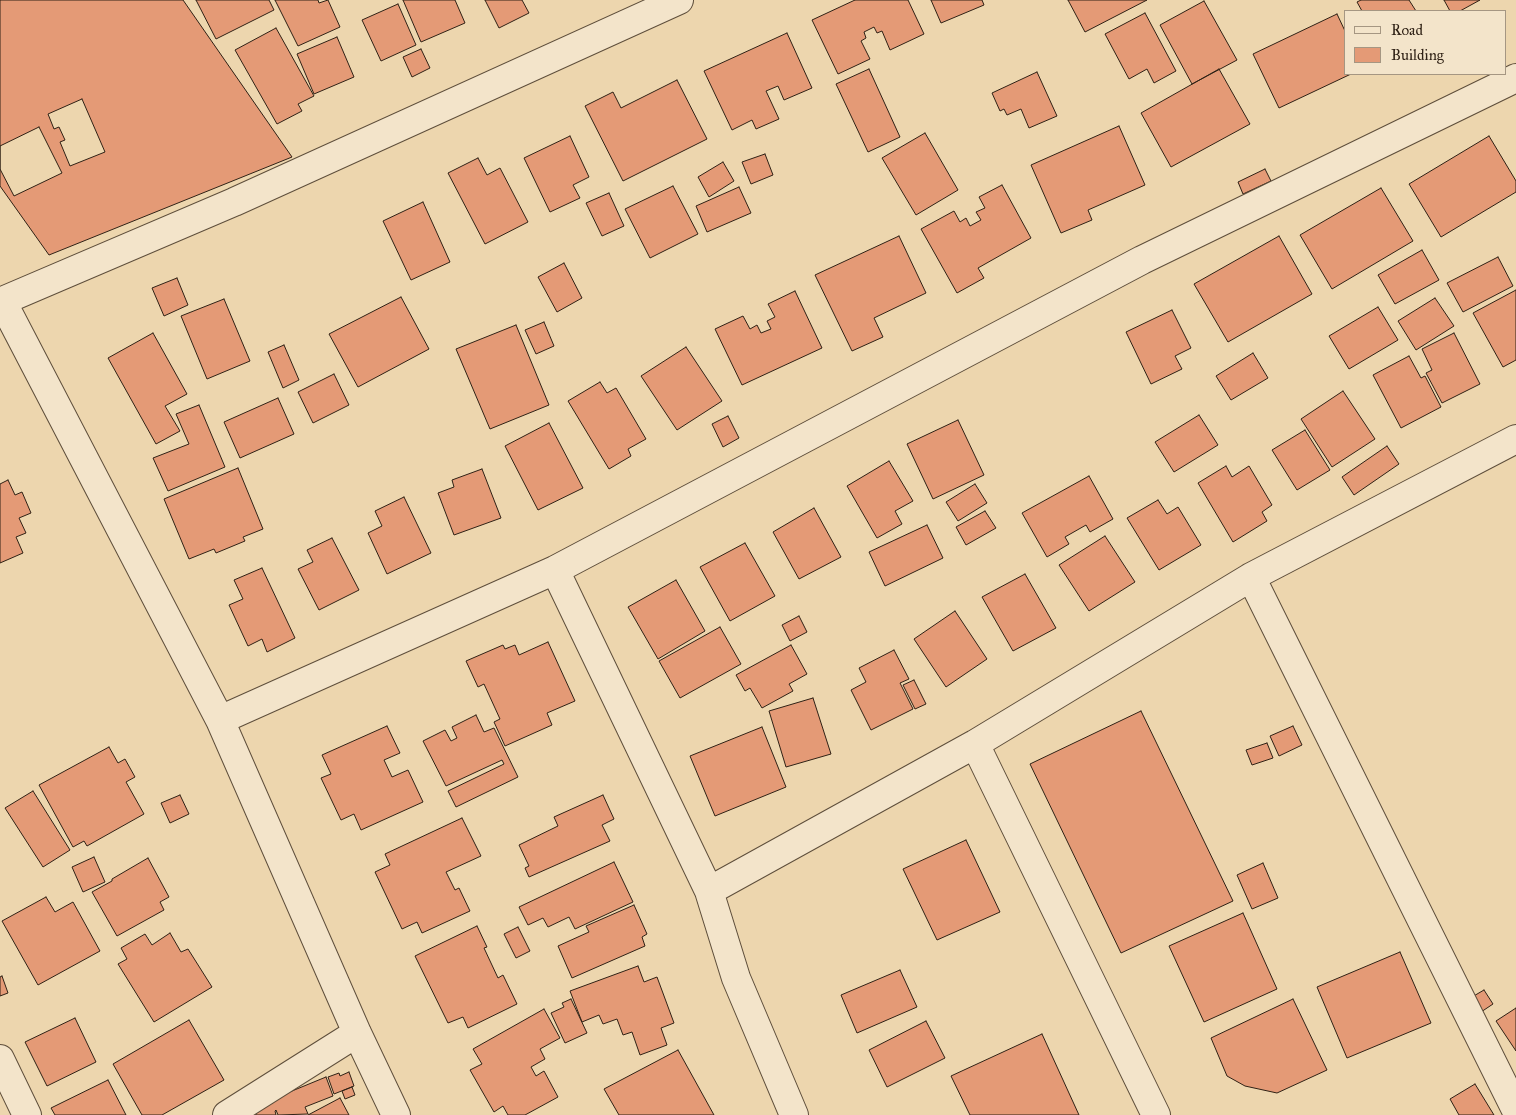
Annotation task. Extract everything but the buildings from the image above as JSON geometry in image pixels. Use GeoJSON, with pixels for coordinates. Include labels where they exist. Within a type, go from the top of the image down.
{"type":"FeatureCollection","features":[{"type":"Feature","properties":{"kind":"street"},"geometry":{"type":"LineString","coordinates":[[396,1115],[357,1033],[220,720],[1,302],[234,202],[679,0]]}},
{"type":"Feature","properties":{"kind":"street"},"geometry":{"type":"LineString","coordinates":[[220,720],[555,570],[1142,260],[1516,78]]}},
{"type":"Feature","properties":{"kind":"street"},"geometry":{"type":"LineString","coordinates":[[709,891],[975,744],[1251,577],[1516,439]]}},
{"type":"Feature","properties":{"kind":"street"},"geometry":{"type":"LineString","coordinates":[[555,570],[709,891],[736,978],[794,1115]]}},
{"type":"Feature","properties":{"kind":"street"},"geometry":{"type":"LineString","coordinates":[[1251,577],[1516,1110]]}},
{"type":"Feature","properties":{"kind":"street"},"geometry":{"type":"LineString","coordinates":[[975,744],[1156,1115]]}},
{"type":"Feature","properties":{"kind":"street"},"geometry":{"type":"LineString","coordinates":[[227,1115],[357,1033]]}},
{"type":"Feature","properties":{"kind":"street"},"geometry":{"type":"LineString","coordinates":[[0,1059],[27,1115]]}}]}
